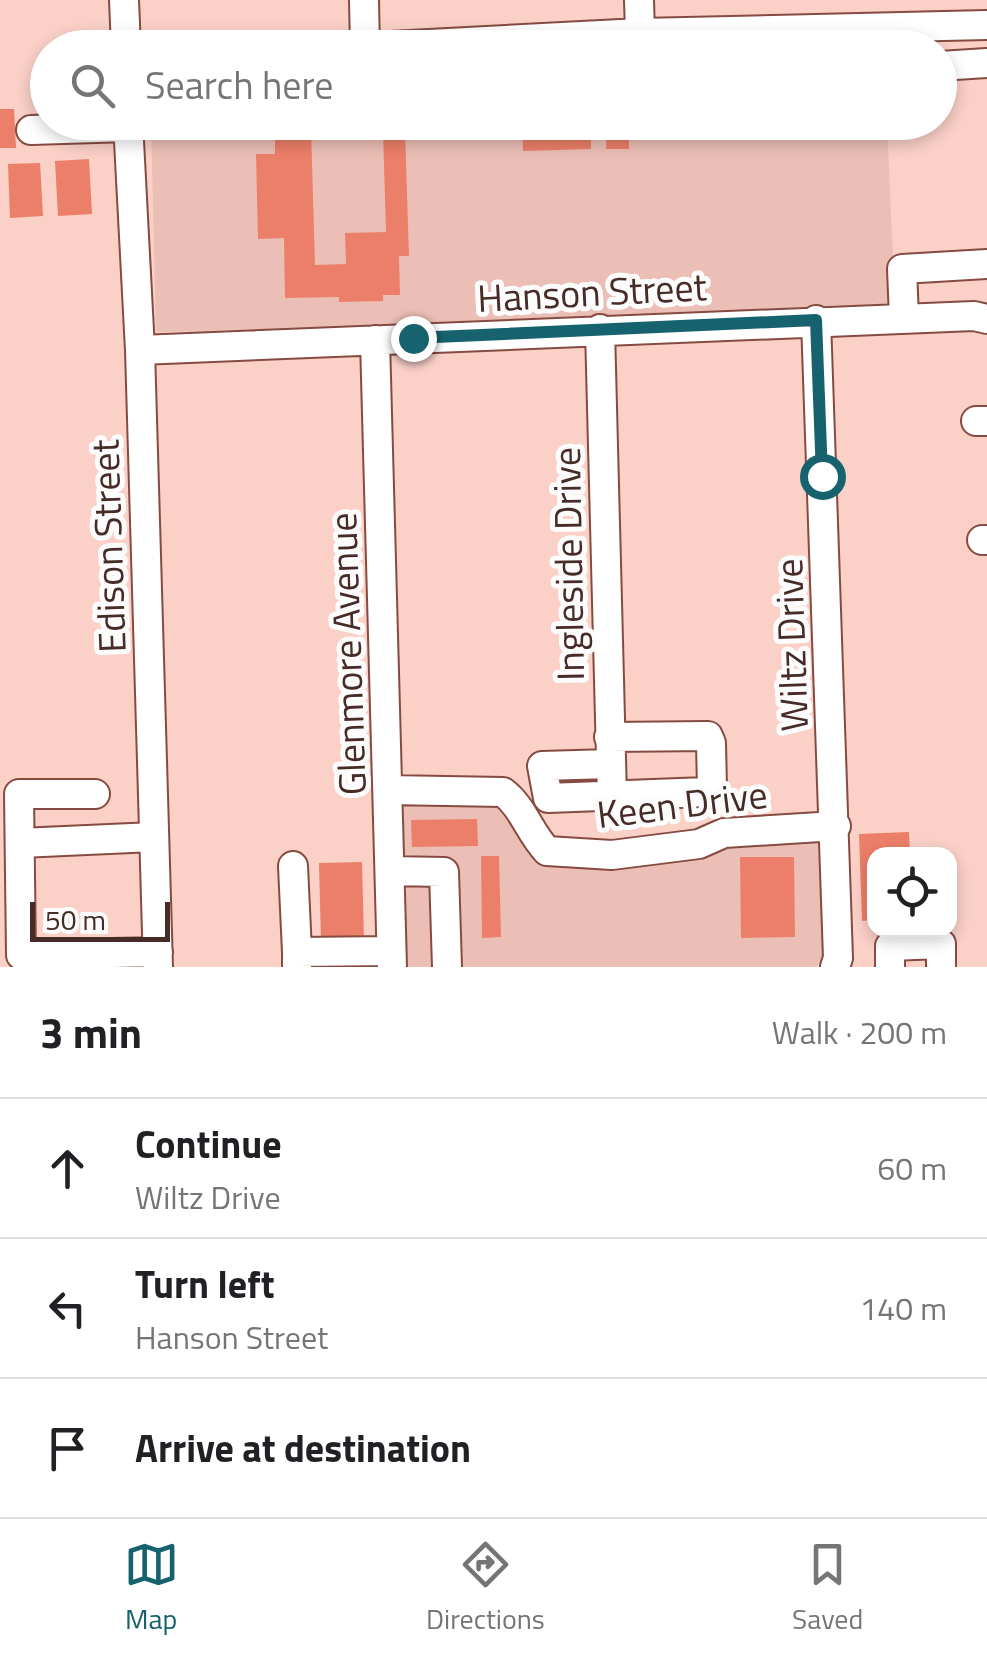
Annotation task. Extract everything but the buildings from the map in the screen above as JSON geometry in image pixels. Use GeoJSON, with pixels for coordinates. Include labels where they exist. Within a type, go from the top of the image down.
{"type":"FeatureCollection","features":[{"type":"Feature","properties":{"kind":"street"},"geometry":{"type":"LineString","coordinates":[[124,0],[125,30]]}},
{"type":"Feature","properties":{"kind":"street"},"geometry":{"type":"LineString","coordinates":[[364,0],[365,30]]}},
{"type":"Feature","properties":{"kind":"street"},"geometry":{"type":"LineString","coordinates":[[639,0],[640,30]]}},
{"type":"Feature","properties":{"kind":"street"},"geometry":{"type":"LineString","coordinates":[[759,30],[987,25]]}},
{"type":"Feature","properties":{"kind":"street"},"geometry":{"type":"LineString","coordinates":[[957,65],[987,63]]}},
{"type":"Feature","properties":{"kind":"street","name":"Edison Street"},"geometry":{"type":"LineString","coordinates":[[129,140],[140,350],[158,960]]}},
{"type":"Feature","properties":{"kind":"street"},"geometry":{"type":"LineString","coordinates":[[904,318],[902,269],[987,264]]}},
{"type":"Feature","properties":{"kind":"street","name":"Hanson Street"},"geometry":{"type":"LineString","coordinates":[[140,350],[816,320],[974,316],[987,319]]}},
{"type":"Feature","properties":{"kind":"street","name":"Wiltz Drive"},"geometry":{"type":"LineString","coordinates":[[816,320],[836,826],[835,967]]}},
{"type":"Feature","properties":{"kind":"street","name":"Ingleside Drive"},"geometry":{"type":"LineString","coordinates":[[600,329],[612,796]]}},
{"type":"Feature","properties":{"kind":"street","name":"Glenmore Avenue"},"geometry":{"type":"LineString","coordinates":[[376,340],[392,959]]}},
{"type":"Feature","properties":{"kind":"street"},"geometry":{"type":"LineString","coordinates":[[708,736],[712,788],[706,792],[612,796],[548,798],[542,766],[610,750],[708,736]]}},
{"type":"Feature","properties":{"kind":"street","name":"Keen Drive"},"geometry":{"type":"LineString","coordinates":[[388,790],[503,792],[516,802],[547,851],[612,855],[698,844],[724,833],[836,826]]}},
{"type":"Feature","properties":{"kind":"street"},"geometry":{"type":"LineString","coordinates":[[95,794],[19,794],[22,961],[158,960]]}},
{"type":"Feature","properties":{"kind":"street"},"geometry":{"type":"LineString","coordinates":[[20,843],[154,837]]}},
{"type":"Feature","properties":{"kind":"street"},"geometry":{"type":"LineString","coordinates":[[293,866],[297,960],[392,959]]}},
{"type":"Feature","properties":{"kind":"street"},"geometry":{"type":"LineString","coordinates":[[390,871],[444,872],[447,967]]}},
{"type":"Feature","properties":{"kind":"street"},"geometry":{"type":"LineString","coordinates":[[890,967],[890,946],[941,944],[942,967]]}},
{"type":"Feature","properties":{"kind":"shaded area"},"geometry":{"type":"Polygon","coordinates":[[[151,140],[888,140],[895,304],[371,327],[156,332],[151,140]]]}},
{"type":"Feature","properties":{"kind":"shaded area"},"geometry":{"type":"Polygon","coordinates":[[[388,790],[503,792],[547,851],[818,827],[826,953],[816,967],[404,967],[388,790]]]}},
{"type":"Feature","properties":{"kind":"route"},"geometry":{"type":"LineString","coordinates":[[413,338],[816,320],[822,476]]}}]}
